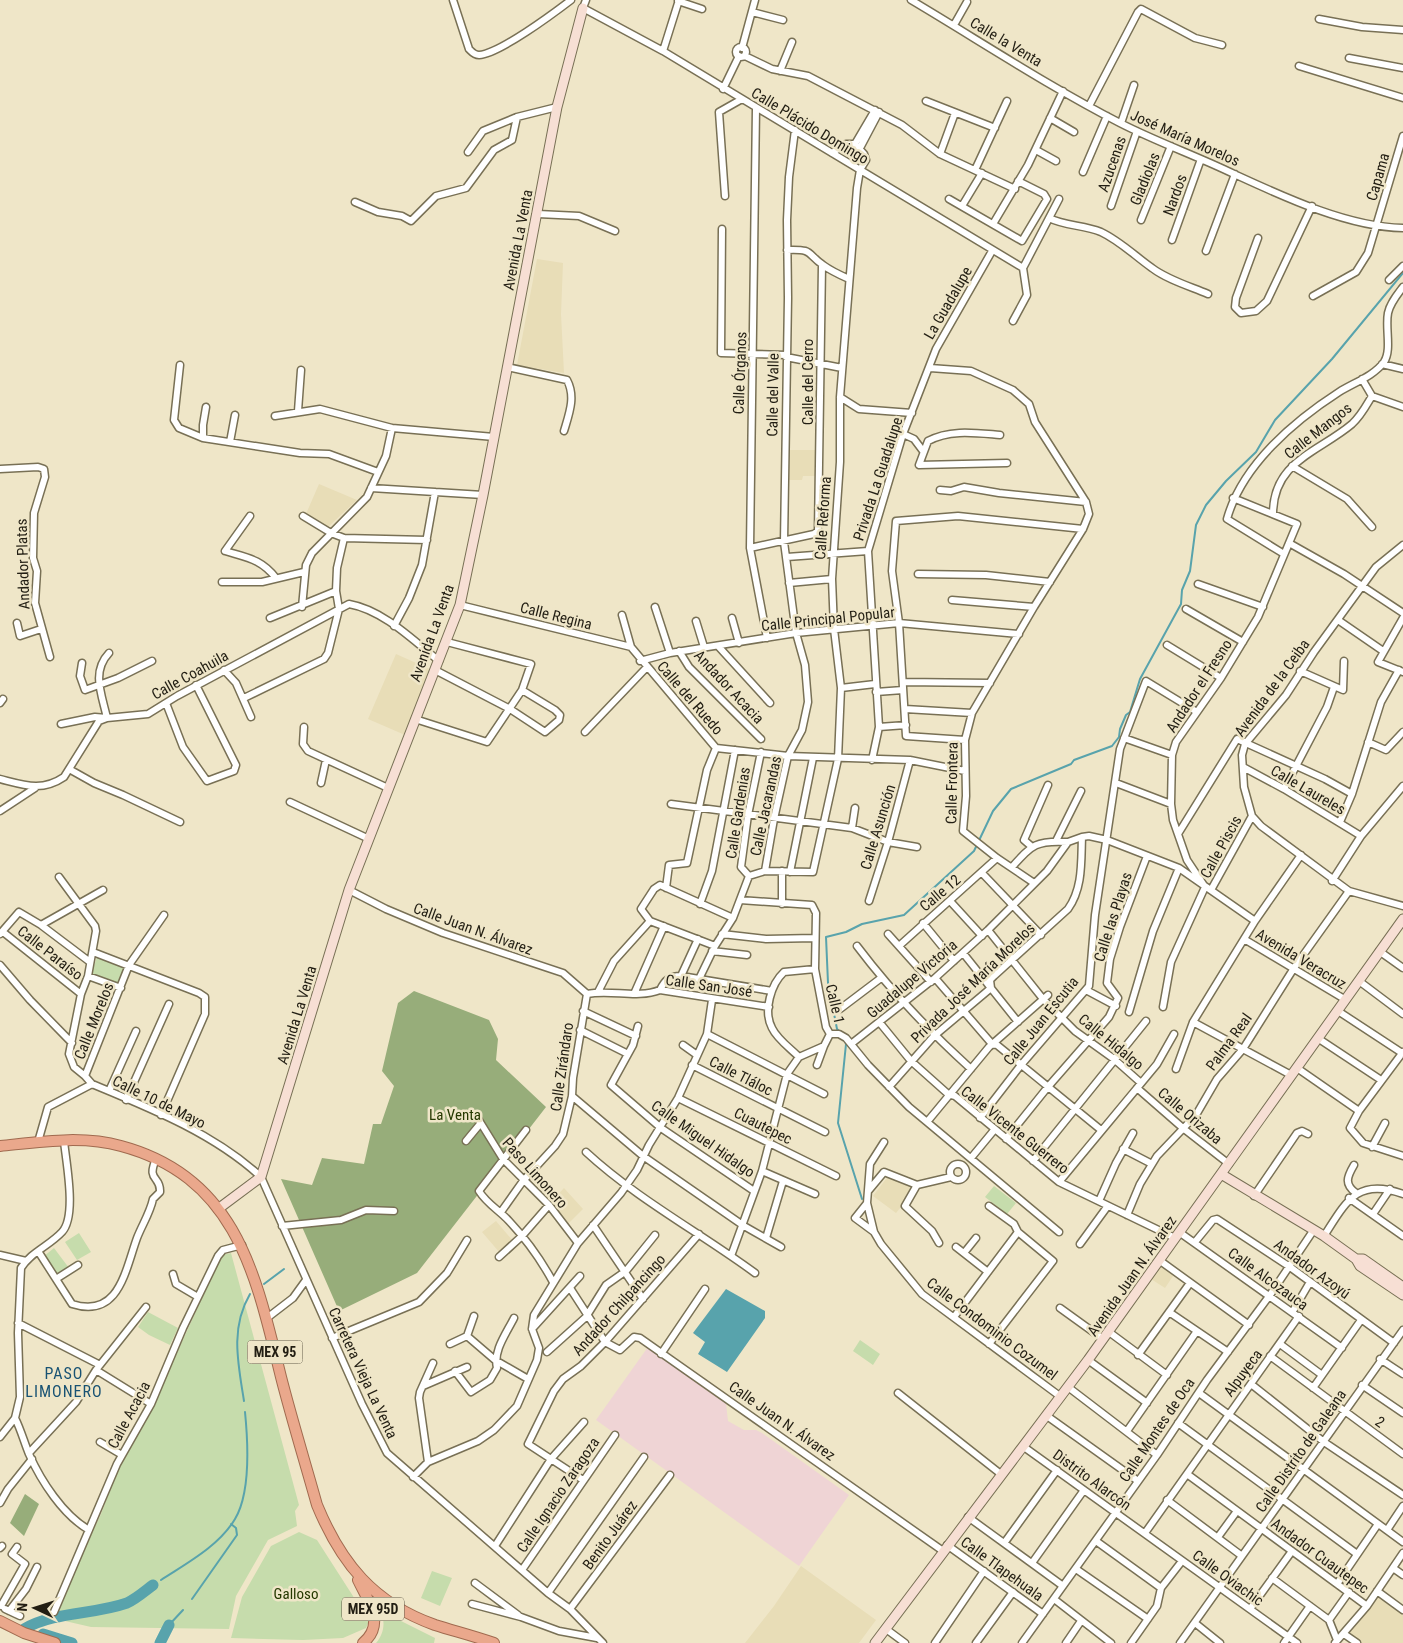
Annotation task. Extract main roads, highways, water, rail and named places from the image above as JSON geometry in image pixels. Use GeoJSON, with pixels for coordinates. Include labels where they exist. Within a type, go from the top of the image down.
{"type":"FeatureCollection","features":[{"type":"Feature","properties":{"kind":"highway","name":"MEX 95"},"geometry":{"type":"LineString","coordinates":[[2,1145],[64,1141],[101,1142],[120,1146],[156,1159],[184,1176],[218,1209],[242,1246],[254,1273],[316,1505],[328,1532],[356,1574],[390,1602],[432,1624],[494,1643]]}},
{"type":"Feature","properties":{"kind":"highway","name":"MEX 95D"},"geometry":{"type":"LineString","coordinates":[[356,1574],[373,1607],[375,1618],[374,1630],[363,1643]]}},
{"type":"Feature","properties":{"kind":"highway"},"geometry":{"type":"LineString","coordinates":[[0,1621],[24,1633],[55,1643]]}},
{"type":"Feature","properties":{"kind":"main road","name":"Avenida La Venta"},"geometry":{"type":"LineString","coordinates":[[218,1209],[261,1177],[349,890],[460,605],[538,214],[557,108],[584,4]]}},
{"type":"Feature","properties":{"kind":"main road","name":"Avenida Juan N. Álvarez"},"geometry":{"type":"LineString","coordinates":[[876,1643],[968,1517],[1024,1447],[1106,1336],[1403,919]]}},
{"type":"Feature","properties":{"kind":"main road"},"geometry":{"type":"LineString","coordinates":[[1221,1174],[1254,1196],[1324,1236],[1356,1259],[1360,1266],[1403,1295]]}},
{"type":"Feature","properties":{"kind":"main road"},"geometry":{"type":"LineString","coordinates":[[1356,1259],[1363,1259],[1403,1287]]}},
{"type":"Feature","properties":{"kind":"water"},"geometry":{"type":"Polygon","coordinates":[[[726,1289],[765,1311],[765,1318],[727,1372],[698,1354],[705,1342],[693,1333],[726,1289]]]}},
{"type":"Feature","properties":{"kind":"waterway"},"geometry":{"type":"LineString","coordinates":[[840,1032],[837,1029],[828,983],[826,937],[846,932],[862,924],[904,915],[974,851],[993,811],[1011,789],[1071,764],[1074,760],[1112,746],[1119,737],[1126,715],[1130,712],[1140,679],[1181,604],[1182,590],[1190,571],[1196,525],[1206,505],[1226,481],[1256,452],[1275,420],[1332,359],[1403,273]]}},
{"type":"Feature","properties":{"kind":"waterway"},"geometry":{"type":"LineString","coordinates":[[845,1041],[838,1123],[862,1199]]}},
{"type":"Feature","properties":{"kind":"waterway"},"geometry":{"type":"LineString","coordinates":[[264,1284],[284,1269]]}},
{"type":"Feature","properties":{"kind":"waterway"},"geometry":{"type":"LineString","coordinates":[[244,1401],[237,1346],[240,1320],[250,1294]]}},
{"type":"Feature","properties":{"kind":"waterway"},"geometry":{"type":"LineString","coordinates":[[161,1580],[211,1546],[235,1519],[244,1495],[246,1481],[247,1438],[245,1412]]}},
{"type":"Feature","properties":{"kind":"waterway"},"geometry":{"type":"LineString","coordinates":[[192,1599],[237,1535],[236,1528],[231,1524]]}},
{"type":"Feature","properties":{"kind":"waterway"},"geometry":{"type":"LineString","coordinates":[[24,1629],[49,1619],[101,1610],[127,1603],[153,1585]]}},
{"type":"Feature","properties":{"kind":"waterway"},"geometry":{"type":"LineString","coordinates":[[169,1625],[183,1610]]}},
{"type":"Feature","properties":{"kind":"waterway"},"geometry":{"type":"LineString","coordinates":[[160,1643],[169,1625]]}},
{"type":"Feature","properties":{"kind":"waterway"},"geometry":{"type":"LineString","coordinates":[[43,1634],[72,1643]]}},
{"type":"Feature","properties":{"kind":"district","name":"PASO LIMONERO"},"geometry":{"type":"Point","coordinates":[64,1382]}},
{"type":"Feature","properties":{"kind":"park label","name":"La Venta"},"geometry":{"type":"Point","coordinates":[455,1115]}},
{"type":"Feature","properties":{"kind":"park label","name":"Galloso"},"geometry":{"type":"Point","coordinates":[296,1594]}}]}
